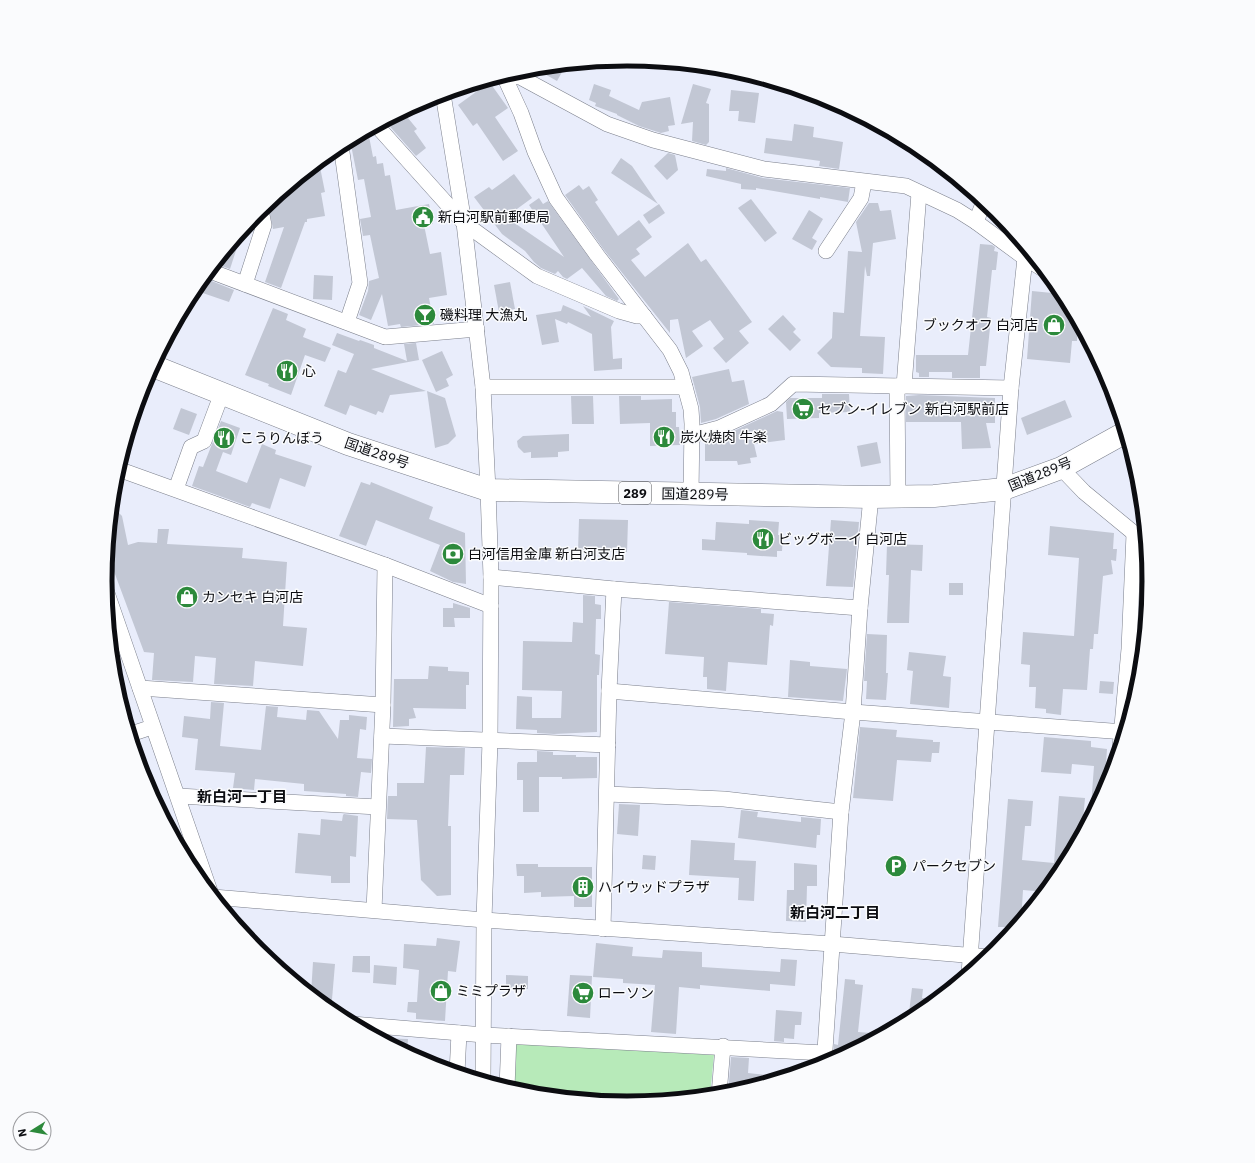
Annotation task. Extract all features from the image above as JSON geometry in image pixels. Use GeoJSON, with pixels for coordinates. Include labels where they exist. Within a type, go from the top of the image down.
{"type":"FeatureCollection","features":[{"type":"Feature","properties":{"kind":"highway","name":"国道289号"},"geometry":{"type":"LineString","coordinates":[[158,368],[348,444],[488,490],[871,497],[934,496],[1004,489],[1061,468],[1121,435]]}},
{"type":"Feature","properties":{"kind":"street"},"geometry":{"type":"LineString","coordinates":[[521,77],[607,124],[653,140],[764,169],[906,186],[958,210],[980,211],[1025,258],[1030,261]]}},
{"type":"Feature","properties":{"kind":"street"},"geometry":{"type":"LineString","coordinates":[[506,81],[521,113],[535,152],[556,198],[592,249],[670,350],[681,372],[691,409],[691,494]]}},
{"type":"Feature","properties":{"kind":"street"},"geometry":{"type":"LineString","coordinates":[[444,100],[464,223],[484,387],[491,606],[490,740],[484,920],[483,1076]]}},
{"type":"Feature","properties":{"kind":"street"},"geometry":{"type":"LineString","coordinates":[[380,130],[464,223],[537,276],[619,311],[637,316],[644,316]]}},
{"type":"Feature","properties":{"kind":"street"},"geometry":{"type":"LineString","coordinates":[[343,152],[360,283],[347,322]]}},
{"type":"Feature","properties":{"kind":"street"},"geometry":{"type":"LineString","coordinates":[[826,251],[861,198],[864,182]]}},
{"type":"Feature","properties":{"kind":"street"},"geometry":{"type":"LineString","coordinates":[[898,497],[900,386],[919,193]]}},
{"type":"Feature","properties":{"kind":"street"},"geometry":{"type":"LineString","coordinates":[[245,284],[264,225],[263,218]]}},
{"type":"Feature","properties":{"kind":"street"},"geometry":{"type":"LineString","coordinates":[[970,966],[1011,388],[1025,258]]}},
{"type":"Feature","properties":{"kind":"street"},"geometry":{"type":"LineString","coordinates":[[215,273],[385,337],[477,329]]}},
{"type":"Feature","properties":{"kind":"street"},"geometry":{"type":"LineString","coordinates":[[692,435],[719,428],[771,404],[793,384],[1011,388]]}},
{"type":"Feature","properties":{"kind":"street"},"geometry":{"type":"LineString","coordinates":[[484,387],[685,387]]}},
{"type":"Feature","properties":{"kind":"street"},"geometry":{"type":"LineString","coordinates":[[176,489],[192,447],[204,441],[222,393]]}},
{"type":"Feature","properties":{"kind":"street"},"geometry":{"type":"LineString","coordinates":[[1061,468],[1084,492],[1141,539]]}},
{"type":"Feature","properties":{"kind":"street"},"geometry":{"type":"LineString","coordinates":[[125,470],[385,565],[491,606]]}},
{"type":"Feature","properties":{"kind":"street"},"geometry":{"type":"LineString","coordinates":[[825,1058],[841,812],[853,712],[860,608],[871,497]]}},
{"type":"Feature","properties":{"kind":"street"},"geometry":{"type":"LineString","coordinates":[[1124,719],[1129,649],[1134,534]]}},
{"type":"Feature","properties":{"kind":"street"},"geometry":{"type":"LineString","coordinates":[[374,910],[383,705],[385,565]]}},
{"type":"Feature","properties":{"kind":"street"},"geometry":{"type":"LineString","coordinates":[[491,577],[614,590],[860,608]]}},
{"type":"Feature","properties":{"kind":"street"},"geometry":{"type":"LineString","coordinates":[[603,929],[609,691],[614,590]]}},
{"type":"Feature","properties":{"kind":"street"},"geometry":{"type":"LineString","coordinates":[[113,610],[152,727],[178,796],[205,876]]}},
{"type":"Feature","properties":{"kind":"street"},"geometry":{"type":"LineString","coordinates":[[140,688],[383,705]]}},
{"type":"Feature","properties":{"kind":"street"},"geometry":{"type":"LineString","coordinates":[[609,691],[853,712],[1120,732]]}},
{"type":"Feature","properties":{"kind":"street"},"geometry":{"type":"LineString","coordinates":[[135,732],[152,727]]}},
{"type":"Feature","properties":{"kind":"street"},"geometry":{"type":"LineString","coordinates":[[382,736],[608,745]]}},
{"type":"Feature","properties":{"kind":"street"},"geometry":{"type":"LineString","coordinates":[[607,794],[724,799],[841,812]]}},
{"type":"Feature","properties":{"kind":"street"},"geometry":{"type":"LineString","coordinates":[[178,796],[378,807]]}},
{"type":"Feature","properties":{"kind":"street"},"geometry":{"type":"LineString","coordinates":[[221,898],[484,920],[832,944],[981,957]]}},
{"type":"Feature","properties":{"kind":"street"},"geometry":{"type":"LineString","coordinates":[[366,1026],[484,1035],[723,1046],[823,1059]]}},
{"type":"Feature","properties":{"kind":"street"},"geometry":{"type":"LineString","coordinates":[[457,1068],[458,1032]]}},
{"type":"Feature","properties":{"kind":"street"},"geometry":{"type":"LineString","coordinates":[[507,1082],[509,1036]]}},
{"type":"Feature","properties":{"kind":"street"},"geometry":{"type":"LineString","coordinates":[[720,1089],[723,1046]]}},
{"type":"Feature","properties":{"kind":"green space"},"geometry":{"type":"Polygon","coordinates":[[[513,1042],[714,1055],[711,1090],[695,1093],[628,1097],[594,1096],[560,1093],[513,1084],[513,1042]]]}},
{"type":"Feature","properties":{"kind":"building"},"geometry":{"type":"Polygon","coordinates":[[[563,70],[557,81],[543,73],[563,70]]]}},
{"type":"Feature","properties":{"kind":"building"},"geometry":{"type":"Polygon","coordinates":[[[594,84],[611,90],[609,96],[639,110],[642,102],[670,97],[675,125],[668,126],[669,131],[661,133],[639,126],[617,114],[595,106],[596,103],[589,100],[594,84]]]}},
{"type":"Feature","properties":{"kind":"building"},"geometry":{"type":"Polygon","coordinates":[[[693,84],[711,89],[706,103],[709,104],[709,142],[706,145],[692,141],[693,122],[681,124],[693,84]]]}},
{"type":"Feature","properties":{"kind":"building"},"geometry":{"type":"Polygon","coordinates":[[[491,85],[508,108],[495,117],[518,151],[503,161],[477,123],[473,126],[458,105],[480,89],[491,85]]]}},
{"type":"Feature","properties":{"kind":"building"},"geometry":{"type":"Polygon","coordinates":[[[731,90],[759,93],[755,123],[738,121],[739,111],[729,111],[731,90]]]}},
{"type":"Feature","properties":{"kind":"building"},"geometry":{"type":"Polygon","coordinates":[[[406,116],[417,129],[414,131],[426,148],[416,156],[389,125],[406,116]]]}},
{"type":"Feature","properties":{"kind":"building"},"geometry":{"type":"Polygon","coordinates":[[[794,124],[814,127],[813,137],[843,142],[839,169],[819,166],[820,161],[764,153],[766,138],[792,141],[794,124]]]}},
{"type":"Feature","properties":{"kind":"building"},"geometry":{"type":"Polygon","coordinates":[[[369,136],[373,157],[376,156],[377,164],[383,163],[385,176],[390,175],[396,210],[429,204],[433,224],[424,225],[430,254],[441,252],[447,295],[429,298],[434,324],[401,327],[400,324],[388,326],[382,294],[371,320],[359,315],[368,291],[369,281],[379,278],[370,235],[363,236],[360,219],[371,217],[364,179],[358,180],[351,147],[369,136]]]}},
{"type":"Feature","properties":{"kind":"building"},"geometry":{"type":"Polygon","coordinates":[[[668,153],[675,155],[678,170],[667,180],[654,166],[668,153]]]}},
{"type":"Feature","properties":{"kind":"building"},"geometry":{"type":"Polygon","coordinates":[[[621,158],[632,166],[658,204],[611,173],[621,158]]]}},
{"type":"Feature","properties":{"kind":"building"},"geometry":{"type":"Polygon","coordinates":[[[320,168],[325,192],[321,193],[325,216],[307,219],[307,222],[305,222],[281,288],[265,282],[284,227],[273,229],[269,211],[320,168]]]}},
{"type":"Feature","properties":{"kind":"building"},"geometry":{"type":"Polygon","coordinates":[[[726,168],[763,178],[850,188],[848,202],[820,197],[820,199],[756,188],[756,190],[741,189],[741,184],[706,176],[707,169],[726,171],[726,168]]]}},
{"type":"Feature","properties":{"kind":"building"},"geometry":{"type":"Polygon","coordinates":[[[514,174],[532,198],[506,217],[564,257],[529,205],[539,198],[543,204],[548,201],[619,299],[617,301],[606,296],[582,268],[567,279],[558,271],[555,274],[541,268],[525,251],[502,234],[474,197],[489,187],[492,190],[514,174]]]}},
{"type":"Feature","properties":{"kind":"building"},"geometry":{"type":"Polygon","coordinates":[[[579,185],[583,190],[589,186],[598,200],[595,202],[618,236],[639,220],[652,237],[636,249],[640,254],[631,260],[645,277],[688,243],[701,262],[706,259],[752,322],[739,331],[749,343],[726,363],[713,348],[724,339],[710,320],[692,331],[703,346],[686,358],[678,319],[670,320],[670,333],[604,250],[565,195],[579,185]]]}},
{"type":"Feature","properties":{"kind":"building"},"geometry":{"type":"Polygon","coordinates":[[[751,199],[777,233],[765,242],[738,208],[751,199]]]}},
{"type":"Feature","properties":{"kind":"building"},"geometry":{"type":"Polygon","coordinates":[[[869,203],[878,203],[880,211],[891,210],[896,239],[873,243],[870,276],[867,276],[865,266],[860,336],[885,337],[883,374],[862,373],[862,368],[831,367],[817,353],[832,338],[833,312],[844,313],[848,251],[862,252],[856,222],[869,203]]]}},
{"type":"Feature","properties":{"kind":"building"},"geometry":{"type":"Polygon","coordinates":[[[659,204],[665,213],[649,224],[643,215],[659,204]]]}},
{"type":"Feature","properties":{"kind":"building"},"geometry":{"type":"Polygon","coordinates":[[[809,210],[823,219],[812,238],[817,241],[812,250],[792,239],[809,210]]]}},
{"type":"Feature","properties":{"kind":"building"},"geometry":{"type":"Polygon","coordinates":[[[980,244],[992,245],[995,247],[994,251],[998,252],[996,270],[992,270],[987,317],[991,318],[986,366],[980,366],[980,378],[952,378],[952,372],[929,372],[929,377],[919,377],[919,373],[916,372],[916,355],[968,355],[980,244]]]}},
{"type":"Feature","properties":{"kind":"building"},"geometry":{"type":"Polygon","coordinates":[[[238,245],[230,269],[221,266],[238,245]]]}},
{"type":"Feature","properties":{"kind":"building"},"geometry":{"type":"Polygon","coordinates":[[[314,275],[333,276],[332,300],[313,299],[314,275]]]}},
{"type":"Feature","properties":{"kind":"building"},"geometry":{"type":"Polygon","coordinates":[[[210,280],[234,290],[229,302],[201,292],[210,280]]]}},
{"type":"Feature","properties":{"kind":"building"},"geometry":{"type":"Polygon","coordinates":[[[510,282],[515,309],[499,312],[494,285],[510,282]]]}},
{"type":"Feature","properties":{"kind":"building"},"geometry":{"type":"Polygon","coordinates":[[[1052,290],[1078,331],[1077,341],[1072,341],[1070,363],[1027,359],[1032,291],[1052,293],[1052,290]]]}},
{"type":"Feature","properties":{"kind":"building"},"geometry":{"type":"Polygon","coordinates":[[[563,305],[591,317],[583,306],[614,321],[611,327],[613,359],[622,358],[622,369],[594,371],[592,334],[568,322],[567,324],[555,319],[559,342],[542,345],[536,315],[561,311],[563,305]]]}},
{"type":"Feature","properties":{"kind":"building"},"geometry":{"type":"Polygon","coordinates":[[[273,308],[288,314],[286,320],[306,329],[303,337],[331,348],[325,362],[305,355],[291,395],[268,386],[269,384],[245,375],[273,308]]]}},
{"type":"Feature","properties":{"kind":"building"},"geometry":{"type":"Polygon","coordinates":[[[783,315],[796,329],[793,332],[801,340],[790,351],[768,329],[783,315]]]}},
{"type":"Feature","properties":{"kind":"building"},"geometry":{"type":"Polygon","coordinates":[[[337,333],[374,345],[374,348],[407,361],[404,344],[416,343],[419,360],[371,369],[426,391],[390,395],[383,413],[378,411],[376,415],[350,405],[346,415],[324,406],[338,370],[346,373],[354,354],[332,345],[337,333]]]}},
{"type":"Feature","properties":{"kind":"building"},"geometry":{"type":"Polygon","coordinates":[[[442,351],[453,375],[446,379],[449,386],[436,392],[422,360],[442,351]]]}},
{"type":"Feature","properties":{"kind":"building"},"geometry":{"type":"Polygon","coordinates":[[[729,369],[732,382],[744,380],[749,404],[716,419],[701,423],[700,407],[692,377],[729,369]]]}},
{"type":"Feature","properties":{"kind":"building"},"geometry":{"type":"Polygon","coordinates":[[[427,391],[445,398],[456,436],[448,444],[435,448],[427,391]]]}},
{"type":"Feature","properties":{"kind":"building"},"geometry":{"type":"Polygon","coordinates":[[[822,394],[849,394],[850,412],[819,413],[819,418],[787,419],[786,402],[790,398],[822,398],[822,394]]]}},
{"type":"Feature","properties":{"kind":"building"},"geometry":{"type":"Polygon","coordinates":[[[919,395],[995,398],[995,423],[986,423],[991,448],[962,449],[961,422],[906,422],[906,396],[919,395]]]}},
{"type":"Feature","properties":{"kind":"building"},"geometry":{"type":"Polygon","coordinates":[[[571,396],[593,396],[594,424],[572,424],[571,396]]]}},
{"type":"Feature","properties":{"kind":"building"},"geometry":{"type":"Polygon","coordinates":[[[619,396],[641,396],[641,400],[672,399],[672,412],[676,412],[676,427],[679,427],[680,445],[650,446],[650,423],[620,424],[619,396]]]}},
{"type":"Feature","properties":{"kind":"building"},"geometry":{"type":"Polygon","coordinates":[[[1065,400],[1072,417],[1027,435],[1021,418],[1065,400]]]}},
{"type":"Feature","properties":{"kind":"building"},"geometry":{"type":"Polygon","coordinates":[[[181,408],[197,414],[189,435],[173,429],[181,408]]]}},
{"type":"Feature","properties":{"kind":"building"},"geometry":{"type":"Polygon","coordinates":[[[777,411],[783,412],[785,440],[754,444],[757,457],[750,458],[751,463],[738,465],[737,461],[705,461],[705,441],[723,436],[777,411]]]}},
{"type":"Feature","properties":{"kind":"building"},"geometry":{"type":"Polygon","coordinates":[[[221,421],[240,428],[231,455],[223,452],[216,471],[247,483],[262,444],[276,450],[275,454],[312,466],[305,487],[280,478],[270,509],[252,503],[250,507],[192,486],[199,466],[203,467],[221,421]]]}},
{"type":"Feature","properties":{"kind":"building"},"geometry":{"type":"Polygon","coordinates":[[[569,434],[569,451],[558,452],[558,457],[531,458],[531,452],[524,453],[518,447],[517,441],[523,436],[569,434]]]}},
{"type":"Feature","properties":{"kind":"building"},"geometry":{"type":"Polygon","coordinates":[[[877,442],[881,463],[861,467],[857,446],[877,442]]]}},
{"type":"Feature","properties":{"kind":"building"},"geometry":{"type":"Polygon","coordinates":[[[361,482],[370,485],[371,482],[433,507],[429,519],[465,533],[466,584],[453,582],[430,571],[440,545],[376,520],[366,546],[339,536],[361,482]]]}},
{"type":"Feature","properties":{"kind":"building"},"geometry":{"type":"Polygon","coordinates":[[[117,511],[122,516],[128,545],[138,542],[157,543],[158,529],[169,529],[167,544],[243,548],[242,558],[287,562],[283,626],[307,628],[303,666],[255,661],[253,686],[214,684],[216,658],[195,656],[193,682],[152,680],[154,653],[144,652],[112,567],[117,511]]]}},
{"type":"Feature","properties":{"kind":"building"},"geometry":{"type":"Polygon","coordinates":[[[579,519],[628,520],[627,552],[578,551],[579,519]]]}},
{"type":"Feature","properties":{"kind":"building"},"geometry":{"type":"Polygon","coordinates":[[[749,520],[779,522],[778,535],[783,535],[782,551],[777,551],[777,557],[702,550],[702,539],[715,540],[716,522],[749,524],[749,520]]]}},
{"type":"Feature","properties":{"kind":"building"},"geometry":{"type":"Polygon","coordinates":[[[831,520],[859,522],[853,587],[826,586],[831,520]]]}},
{"type":"Feature","properties":{"kind":"building"},"geometry":{"type":"Polygon","coordinates":[[[1050,526],[1114,533],[1113,549],[1117,549],[1116,561],[1111,560],[1113,574],[1103,576],[1098,634],[1094,634],[1093,649],[1090,649],[1087,690],[1063,689],[1061,715],[1046,713],[1046,709],[1035,708],[1036,687],[1029,687],[1030,665],[1021,664],[1023,632],[1074,636],[1079,558],[1048,555],[1050,526]]]}},
{"type":"Feature","properties":{"kind":"building"},"geometry":{"type":"Polygon","coordinates":[[[887,544],[923,545],[922,571],[911,570],[909,623],[887,623],[889,575],[886,575],[887,544]]]}},
{"type":"Feature","properties":{"kind":"building"},"geometry":{"type":"Polygon","coordinates":[[[949,583],[963,583],[963,595],[949,595],[949,583]]]}},
{"type":"Feature","properties":{"kind":"building"},"geometry":{"type":"Polygon","coordinates":[[[583,595],[595,596],[595,604],[601,605],[601,619],[596,619],[595,654],[600,655],[599,675],[597,675],[597,732],[554,734],[537,733],[537,730],[516,729],[517,696],[532,697],[532,718],[561,718],[562,691],[522,690],[523,641],[572,642],[573,622],[583,623],[583,595]]]}},
{"type":"Feature","properties":{"kind":"building"},"geometry":{"type":"Polygon","coordinates":[[[669,602],[761,609],[761,613],[774,614],[773,626],[770,625],[767,665],[728,662],[726,691],[707,689],[707,677],[703,677],[704,657],[665,654],[669,602]]]}},
{"type":"Feature","properties":{"kind":"building"},"geometry":{"type":"Polygon","coordinates":[[[453,603],[470,608],[470,618],[454,618],[455,627],[443,627],[443,608],[453,608],[453,603]]]}},
{"type":"Feature","properties":{"kind":"building"},"geometry":{"type":"Polygon","coordinates":[[[867,634],[887,635],[886,673],[888,673],[886,700],[866,699],[867,681],[864,681],[867,634]]]}},
{"type":"Feature","properties":{"kind":"building"},"geometry":{"type":"Polygon","coordinates":[[[909,652],[946,656],[943,676],[951,677],[949,708],[910,704],[913,671],[907,670],[909,652]]]}},
{"type":"Feature","properties":{"kind":"building"},"geometry":{"type":"Polygon","coordinates":[[[790,660],[810,662],[810,666],[847,669],[843,701],[788,697],[790,660]]]}},
{"type":"Feature","properties":{"kind":"building"},"geometry":{"type":"Polygon","coordinates":[[[429,666],[448,667],[448,671],[469,672],[469,685],[466,685],[466,709],[413,708],[416,718],[409,719],[409,726],[393,727],[394,679],[428,679],[429,666]]]}},
{"type":"Feature","properties":{"kind":"building"},"geometry":{"type":"Polygon","coordinates":[[[1100,681],[1114,682],[1113,694],[1099,693],[1100,681]]]}},
{"type":"Feature","properties":{"kind":"building"},"geometry":{"type":"Polygon","coordinates":[[[211,702],[224,703],[220,746],[261,750],[266,706],[278,707],[277,717],[306,720],[307,710],[319,711],[338,739],[340,720],[349,720],[349,715],[367,717],[366,730],[360,729],[357,758],[372,759],[371,773],[361,772],[358,797],[346,796],[346,794],[304,791],[304,784],[255,779],[254,790],[233,788],[235,773],[195,770],[198,739],[182,737],[184,716],[210,719],[211,702]]]}},
{"type":"Feature","properties":{"kind":"building"},"geometry":{"type":"Polygon","coordinates":[[[860,727],[897,730],[896,737],[940,742],[939,753],[932,753],[931,762],[897,760],[893,801],[853,798],[860,727]]]}},
{"type":"Feature","properties":{"kind":"building"},"geometry":{"type":"Polygon","coordinates":[[[1044,737],[1091,741],[1091,747],[1107,749],[1105,776],[1091,807],[1094,766],[1072,764],[1071,774],[1041,772],[1044,737]]]}},
{"type":"Feature","properties":{"kind":"building"},"geometry":{"type":"Polygon","coordinates":[[[426,747],[465,748],[464,775],[450,775],[448,826],[451,826],[451,895],[437,896],[421,880],[417,820],[387,819],[388,796],[397,796],[397,783],[424,783],[426,747]]]}},
{"type":"Feature","properties":{"kind":"building"},"geometry":{"type":"Polygon","coordinates":[[[537,751],[553,752],[553,755],[597,757],[597,778],[562,779],[562,777],[539,777],[539,812],[523,812],[523,780],[517,780],[517,764],[518,762],[537,762],[537,751]]]}},
{"type":"Feature","properties":{"kind":"building"},"geometry":{"type":"Polygon","coordinates":[[[1059,796],[1085,798],[1083,823],[1056,868],[1039,891],[1023,890],[1022,913],[1007,930],[1007,927],[998,927],[1008,799],[1033,801],[1031,826],[1025,826],[1022,860],[1054,863],[1059,796]]]}},
{"type":"Feature","properties":{"kind":"building"},"geometry":{"type":"Polygon","coordinates":[[[619,804],[640,805],[638,836],[617,834],[619,804]]]}},
{"type":"Feature","properties":{"kind":"building"},"geometry":{"type":"Polygon","coordinates":[[[741,810],[758,812],[757,817],[801,822],[801,817],[821,819],[820,835],[817,835],[816,848],[738,838],[741,810]]]}},
{"type":"Feature","properties":{"kind":"building"},"geometry":{"type":"Polygon","coordinates":[[[344,814],[358,816],[356,857],[350,856],[350,883],[331,883],[331,876],[295,873],[298,833],[320,835],[321,819],[342,821],[344,814]]]}},
{"type":"Feature","properties":{"kind":"building"},"geometry":{"type":"Polygon","coordinates":[[[691,840],[735,843],[734,860],[756,861],[754,901],[738,900],[739,878],[689,875],[691,840]]]}},
{"type":"Feature","properties":{"kind":"building"},"geometry":{"type":"Polygon","coordinates":[[[643,855],[656,856],[655,870],[642,869],[643,855]]]}},
{"type":"Feature","properties":{"kind":"building"},"geometry":{"type":"Polygon","coordinates":[[[794,863],[817,865],[817,886],[807,886],[806,922],[786,921],[787,890],[794,890],[794,863]]]}},
{"type":"Feature","properties":{"kind":"building"},"geometry":{"type":"Polygon","coordinates":[[[516,864],[538,864],[538,867],[592,867],[592,907],[574,907],[574,896],[541,897],[541,892],[524,893],[524,876],[517,876],[516,864]]]}},
{"type":"Feature","properties":{"kind":"building"},"geometry":{"type":"Polygon","coordinates":[[[437,938],[460,941],[456,972],[448,971],[445,1021],[416,1019],[416,1013],[407,1012],[408,1002],[417,1002],[419,970],[403,968],[404,944],[436,946],[437,938]]]}},
{"type":"Feature","properties":{"kind":"building"},"geometry":{"type":"Polygon","coordinates":[[[596,943],[633,947],[632,956],[662,958],[663,950],[702,952],[702,967],[780,972],[781,959],[797,960],[795,986],[770,984],[770,991],[700,985],[700,989],[679,987],[676,1034],[651,1032],[655,985],[623,983],[623,979],[593,977],[596,943]]]}},
{"type":"Feature","properties":{"kind":"building"},"geometry":{"type":"Polygon","coordinates":[[[353,956],[370,956],[370,973],[352,972],[353,956]]]}},
{"type":"Feature","properties":{"kind":"building"},"geometry":{"type":"Polygon","coordinates":[[[313,962],[335,964],[332,1003],[311,988],[313,962]]]}},
{"type":"Feature","properties":{"kind":"building"},"geometry":{"type":"Polygon","coordinates":[[[374,965],[397,967],[396,985],[373,983],[374,965]]]}},
{"type":"Feature","properties":{"kind":"building"},"geometry":{"type":"Polygon","coordinates":[[[506,975],[528,976],[528,989],[506,988],[506,975]]]}},
{"type":"Feature","properties":{"kind":"building"},"geometry":{"type":"Polygon","coordinates":[[[570,975],[592,976],[590,1018],[567,1016],[570,975]]]}},
{"type":"Feature","properties":{"kind":"building"},"geometry":{"type":"Polygon","coordinates":[[[845,979],[855,980],[855,984],[863,985],[858,1032],[871,1033],[871,1036],[833,1054],[834,1044],[838,1045],[845,979]]]}},
{"type":"Feature","properties":{"kind":"building"},"geometry":{"type":"Polygon","coordinates":[[[912,988],[923,989],[922,998],[930,998],[909,1013],[912,988]]]}},
{"type":"Feature","properties":{"kind":"building"},"geometry":{"type":"Polygon","coordinates":[[[776,1010],[802,1012],[801,1025],[795,1025],[794,1039],[784,1038],[784,1042],[774,1041],[776,1010]]]}},
{"type":"Feature","properties":{"kind":"building"},"geometry":{"type":"Polygon","coordinates":[[[389,1038],[408,1039],[407,1047],[389,1038]]]}},
{"type":"Feature","properties":{"kind":"building"},"geometry":{"type":"Polygon","coordinates":[[[731,1057],[749,1058],[748,1073],[773,1076],[761,1079],[729,1087],[731,1057]]]}},
{"type":"Feature","properties":{"kind":"place","name":"新白河駅前郵便局"},"geometry":{"type":"Point","coordinates":[423,217]}},
{"type":"Feature","properties":{"kind":"place","name":"磯料理 大漁丸"},"geometry":{"type":"Point","coordinates":[425,315]}},
{"type":"Feature","properties":{"kind":"place","name":"ブックオフ 白河店"},"geometry":{"type":"Point","coordinates":[1054,325]}},
{"type":"Feature","properties":{"kind":"place","name":"心"},"geometry":{"type":"Point","coordinates":[287,371]}},
{"type":"Feature","properties":{"kind":"place","name":"セブン‐イレブン 新白河駅前店"},"geometry":{"type":"Point","coordinates":[803,409]}},
{"type":"Feature","properties":{"kind":"place","name":"炭火焼肉 牛楽"},"geometry":{"type":"Point","coordinates":[664,437]}},
{"type":"Feature","properties":{"kind":"place","name":"こうりんぼう"},"geometry":{"type":"Point","coordinates":[224,438]}},
{"type":"Feature","properties":{"kind":"place","name":"ビッグボーイ 白河店"},"geometry":{"type":"Point","coordinates":[763,539]}},
{"type":"Feature","properties":{"kind":"place","name":"白河信用金庫 新白河支店"},"geometry":{"type":"Point","coordinates":[453,554]}},
{"type":"Feature","properties":{"kind":"place","name":"カンセキ 白河店"},"geometry":{"type":"Point","coordinates":[187,597]}},
{"type":"Feature","properties":{"kind":"place","name":"パークセブン"},"geometry":{"type":"Point","coordinates":[896,866]}},
{"type":"Feature","properties":{"kind":"place","name":"ハイウッドプラザ"},"geometry":{"type":"Point","coordinates":[583,887]}},
{"type":"Feature","properties":{"kind":"place","name":"ミミプラザ"},"geometry":{"type":"Point","coordinates":[441,991]}},
{"type":"Feature","properties":{"kind":"place","name":"ローソン"},"geometry":{"type":"Point","coordinates":[583,993]}},
{"type":"Feature","properties":{"kind":"district","name":"新白河一丁目"},"geometry":{"type":"Point","coordinates":[242,796]}},
{"type":"Feature","properties":{"kind":"district","name":"新白河二丁目"},"geometry":{"type":"Point","coordinates":[835,912]}}]}
